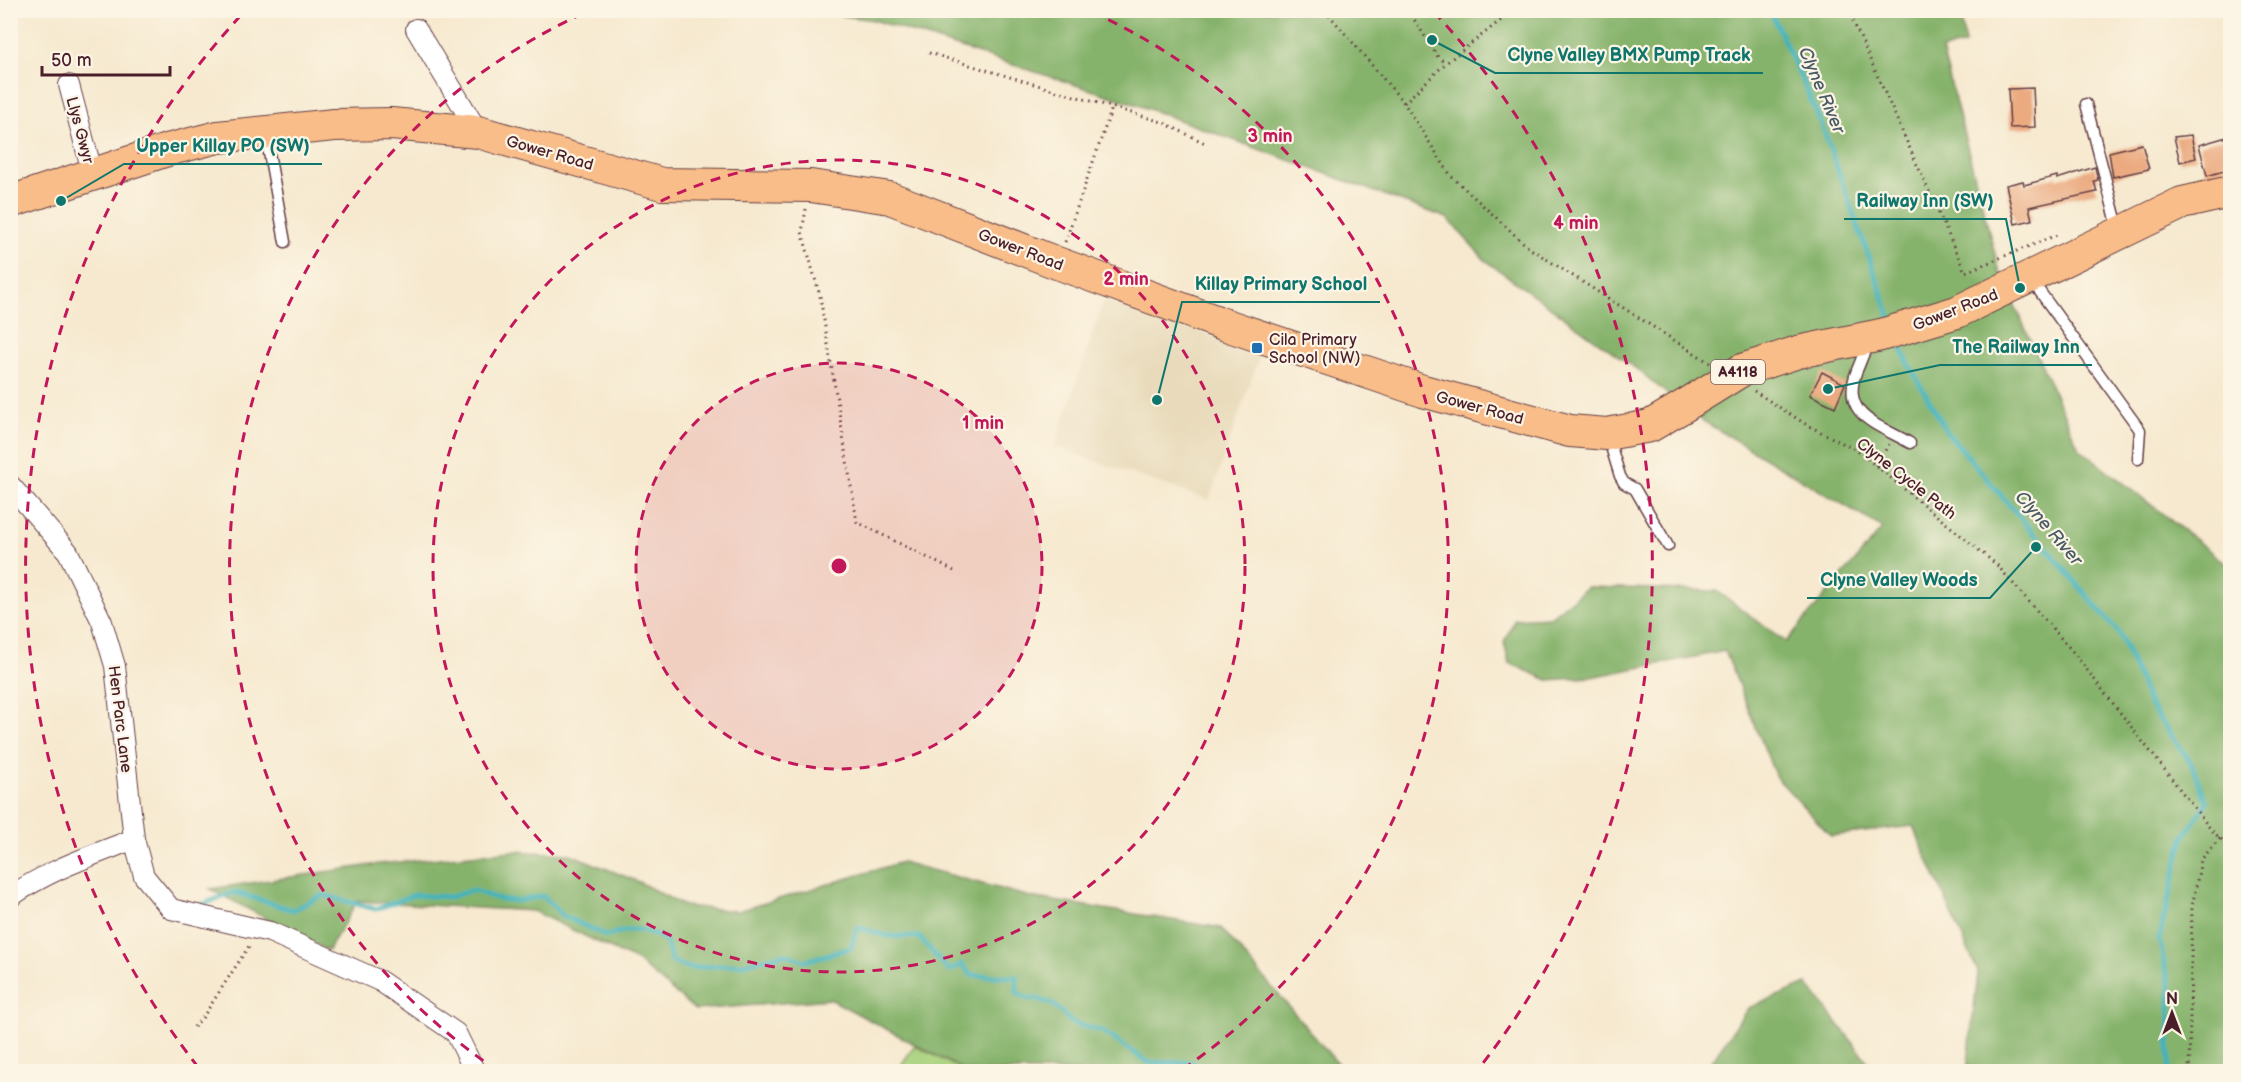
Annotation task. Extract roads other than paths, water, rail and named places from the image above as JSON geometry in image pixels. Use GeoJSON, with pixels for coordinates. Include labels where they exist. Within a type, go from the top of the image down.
{"type":"FeatureCollection","features":[{"type":"Feature","properties":{"kind":"main road","name":"Gower Road"},"geometry":{"type":"LineString","coordinates":[[10,202],[167,150],[218,137],[334,125],[392,124],[478,132],[662,184],[811,186],[890,198],[1226,325],[1423,391],[1570,431],[1607,434],[1650,426],[1742,370],[1798,352],[1881,336],[1957,312],[2030,278],[2119,231],[2182,203],[2230,192]]}},
{"type":"Feature","properties":{"kind":"street"},"geometry":{"type":"LineString","coordinates":[[416,29],[478,132]]}},
{"type":"Feature","properties":{"kind":"street","name":"Llys Gwyr"},"geometry":{"type":"LineString","coordinates":[[69,85],[93,175]]}},
{"type":"Feature","properties":{"kind":"street","name":"Hen Parc Lane"},"geometry":{"type":"LineString","coordinates":[[10,485],[68,552],[102,622],[116,666],[134,839],[144,876],[171,909],[260,929],[380,981],[456,1033],[475,1071]]}},
{"type":"Feature","properties":{"kind":"street"},"geometry":{"type":"LineString","coordinates":[[10,897],[33,881],[62,867],[134,839]]}},
{"type":"Feature","properties":{"kind":"lane"},"geometry":{"type":"LineString","coordinates":[[2086,104],[2119,231]]}},
{"type":"Feature","properties":{"kind":"lane"},"geometry":{"type":"LineString","coordinates":[[265,132],[285,242]]}},
{"type":"Feature","properties":{"kind":"lane"},"geometry":{"type":"LineString","coordinates":[[2030,278],[2140,430],[2138,459]]}},
{"type":"Feature","properties":{"kind":"lane"},"geometry":{"type":"LineString","coordinates":[[1881,336],[1867,346],[1851,385],[1851,399],[1859,413],[1910,443]]}},
{"type":"Feature","properties":{"kind":"lane"},"geometry":{"type":"LineString","coordinates":[[1607,434],[1620,476],[1624,483],[1635,489],[1668,546]]}},
{"type":"Feature","properties":{"kind":"waterway","name":"Clyne River"},"geometry":{"type":"LineString","coordinates":[[1770,10],[1820,120],[1892,322]]}},
{"type":"Feature","properties":{"kind":"waterway","name":"Clyne River"},"geometry":{"type":"LineString","coordinates":[[1897,339],[1947,432],[2119,633],[2151,707],[2191,763],[2207,802],[2183,839],[2159,939],[2170,988],[2169,1072]]}},
{"type":"Feature","properties":{"kind":"waterway"},"geometry":{"type":"LineString","coordinates":[[194,908],[234,892],[293,910],[323,895],[376,909],[414,895],[451,897],[472,890],[498,899],[517,901],[543,896],[563,916],[607,936],[631,930],[644,931],[658,936],[666,941],[672,962],[690,968],[743,964],[785,954],[805,961],[851,948],[857,927],[887,936],[919,937],[949,971],[962,964],[971,975],[1017,977],[1017,993],[1029,999],[1038,999],[1054,1005],[1072,1023],[1102,1031],[1149,1063],[1191,1062],[1208,1072]]}},
{"type":"Feature","properties":{"kind":"place","name":"Clyne Valley BMX Pump Track"},"geometry":{"type":"Point","coordinates":[1432,40]}},
{"type":"Feature","properties":{"kind":"place","name":"Upper Killay PO (SW)"},"geometry":{"type":"Point","coordinates":[61,201]}},
{"type":"Feature","properties":{"kind":"place","name":"Railway Inn (SW)"},"geometry":{"type":"Point","coordinates":[2020,288]}},
{"type":"Feature","properties":{"kind":"place","name":"Cila Primary School (NW)"},"geometry":{"type":"Point","coordinates":[1257,348]}},
{"type":"Feature","properties":{"kind":"place","name":"The Railway Inn"},"geometry":{"type":"Point","coordinates":[1828,389]}},
{"type":"Feature","properties":{"kind":"place","name":"Killay Primary School"},"geometry":{"type":"Point","coordinates":[1157,400]}},
{"type":"Feature","properties":{"kind":"place","name":"Clyne Valley Woods"},"geometry":{"type":"Point","coordinates":[2036,547]}}]}
